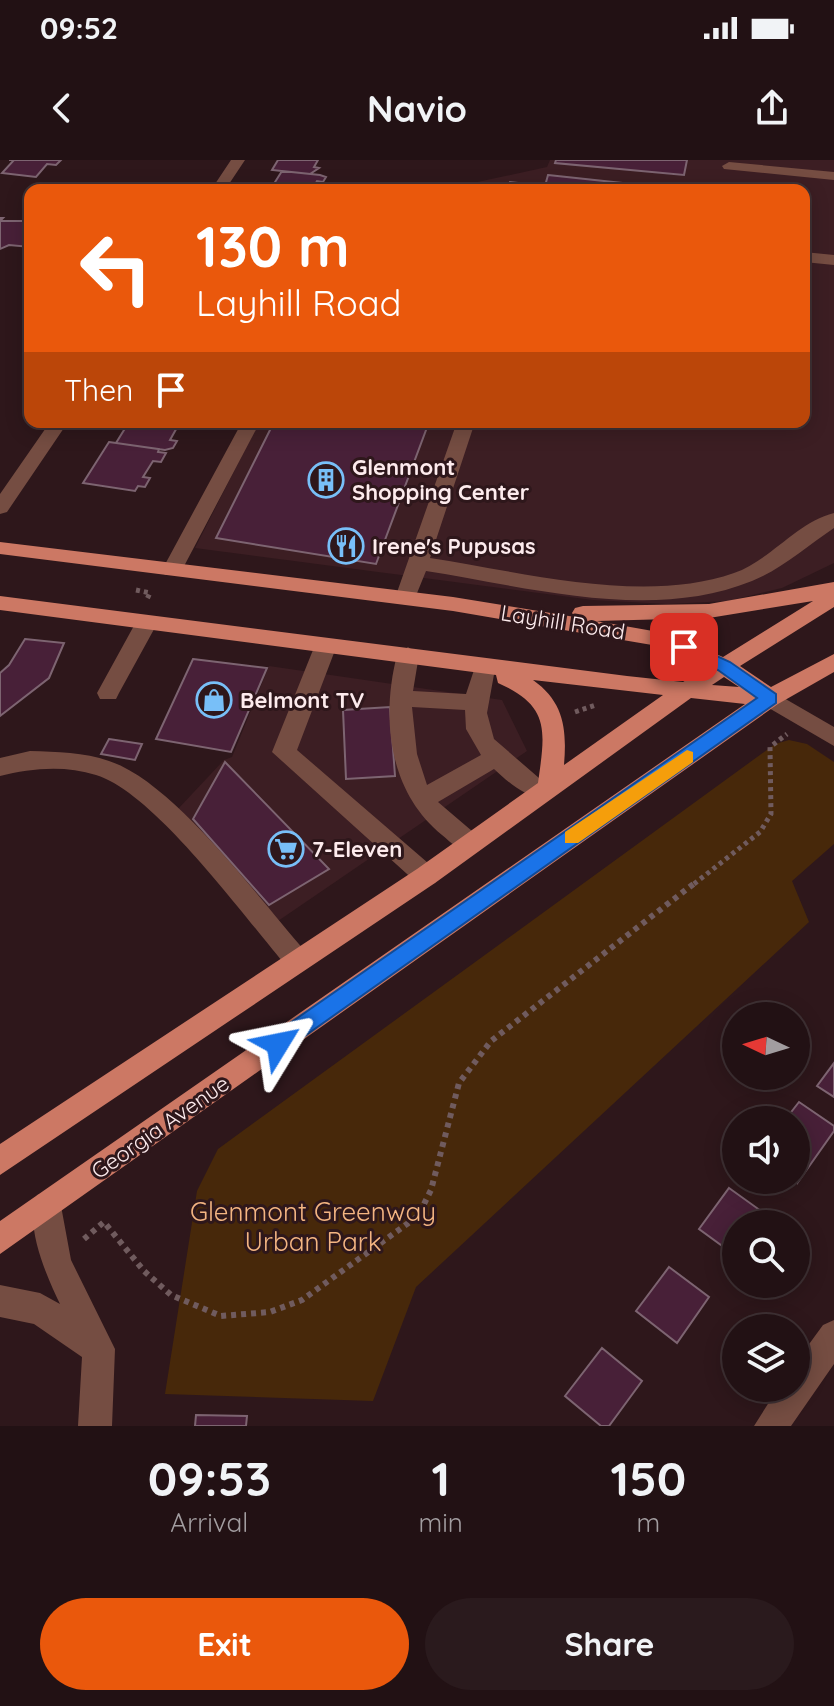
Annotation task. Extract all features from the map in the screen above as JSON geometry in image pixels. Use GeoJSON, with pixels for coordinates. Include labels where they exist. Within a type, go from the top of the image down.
{"type":"FeatureCollection","features":[{"type":"Feature","properties":{"kind":"main road","name":"Layhill Road"},"geometry":{"type":"LineString","coordinates":[[0,548],[406,598],[662,639],[724,666],[770,698]]}},
{"type":"Feature","properties":{"kind":"main road"},"geometry":{"type":"LineString","coordinates":[[477,608],[680,615],[747,609],[834,589]]}},
{"type":"Feature","properties":{"kind":"main road"},"geometry":{"type":"LineString","coordinates":[[0,1161],[426,876],[685,691],[834,597]]}},
{"type":"Feature","properties":{"kind":"main road"},"geometry":{"type":"LineString","coordinates":[[2,606],[408,655],[475,666],[770,698]]}},
{"type":"Feature","properties":{"kind":"main road","name":"Georgia Avenue"},"geometry":{"type":"LineString","coordinates":[[1,1236],[770,698],[834,662]]}},
{"type":"Feature","properties":{"kind":"main road"},"geometry":{"type":"LineString","coordinates":[[475,666],[533,686],[548,705],[554,727],[546,788]]}},
{"type":"Feature","properties":{"kind":"street"},"geometry":{"type":"LineString","coordinates":[[222,184],[238,160]]}},
{"type":"Feature","properties":{"kind":"street"},"geometry":{"type":"LineString","coordinates":[[729,166],[834,176]]}},
{"type":"Feature","properties":{"kind":"street"},"geometry":{"type":"LineString","coordinates":[[810,258],[834,260]]}},
{"type":"Feature","properties":{"kind":"street"},"geometry":{"type":"LineString","coordinates":[[0,508],[55,428]]}},
{"type":"Feature","properties":{"kind":"street"},"geometry":{"type":"LineString","coordinates":[[172,570],[248,428]]}},
{"type":"Feature","properties":{"kind":"street"},"geometry":{"type":"LineString","coordinates":[[406,598],[464,428]]}},
{"type":"Feature","properties":{"kind":"street"},"geometry":{"type":"LineString","coordinates":[[418,563],[630,592],[677,593],[712,588],[747,576],[834,519]]}},
{"type":"Feature","properties":{"kind":"street"},"geometry":{"type":"LineString","coordinates":[[108,693],[147,622]]}},
{"type":"Feature","properties":{"kind":"street"},"geometry":{"type":"LineString","coordinates":[[326,645],[284,752],[426,876]]}},
{"type":"Feature","properties":{"kind":"street"},"geometry":{"type":"LineString","coordinates":[[408,655],[399,698],[410,774],[423,799],[470,844]]}},
{"type":"Feature","properties":{"kind":"street"},"geometry":{"type":"LineString","coordinates":[[475,666],[476,720],[484,748],[495,758],[546,788]]}},
{"type":"Feature","properties":{"kind":"street"},"geometry":{"type":"LineString","coordinates":[[399,698],[477,703]]}},
{"type":"Feature","properties":{"kind":"street"},"geometry":{"type":"LineString","coordinates":[[770,698],[807,718],[834,738]]}},
{"type":"Feature","properties":{"kind":"street"},"geometry":{"type":"LineString","coordinates":[[423,799],[495,758]]}},
{"type":"Feature","properties":{"kind":"street"},"geometry":{"type":"LineString","coordinates":[[0,767],[30,760],[83,763],[105,768],[156,798],[297,960]]}},
{"type":"Feature","properties":{"kind":"street"},"geometry":{"type":"LineString","coordinates":[[48,1205],[56,1263],[99,1349],[95,1426]]}},
{"type":"Feature","properties":{"kind":"street"},"geometry":{"type":"LineString","coordinates":[[0,1301],[40,1309],[99,1349]]}},
{"type":"Feature","properties":{"kind":"street"},"geometry":{"type":"LineString","coordinates":[[771,1426],[834,1336]]}},
{"type":"Feature","properties":{"kind":"path"},"geometry":{"type":"LineString","coordinates":[[56,1263],[104,1222],[144,1271],[171,1295],[221,1316],[270,1312],[302,1300],[360,1259],[418,1216],[431,1190],[459,1083],[466,1069],[491,1041],[760,832],[771,814],[770,747],[807,718]]}},
{"type":"Feature","properties":{"kind":"shaded area"},"geometry":{"type":"Polygon","coordinates":[[[550,160],[834,160],[834,563],[782,588],[728,601],[668,604],[593,600],[195,548],[256,428],[810,428],[810,184],[468,184],[547,167],[550,160]]]}},
{"type":"Feature","properties":{"kind":"shaded area"},"geometry":{"type":"Polygon","coordinates":[[[269,666],[502,700],[527,751],[278,921],[178,809],[224,760],[232,757],[269,666]]]}},
{"type":"Feature","properties":{"kind":"green space","name":"Glenmont Greenway Urban Park"},"geometry":{"type":"Polygon","coordinates":[[[789,740],[807,744],[834,762],[834,844],[792,881],[809,922],[416,1287],[373,1401],[165,1394],[197,1191],[218,1149],[775,744],[789,740]]]}},
{"type":"Feature","properties":{"kind":"building"},"geometry":{"type":"Polygon","coordinates":[[[14,160],[61,160],[56,165],[47,164],[36,177],[2,173],[14,160]]]}},
{"type":"Feature","properties":{"kind":"building"},"geometry":{"type":"Polygon","coordinates":[[[278,160],[318,160],[314,167],[319,168],[310,174],[272,170],[278,160]]]}},
{"type":"Feature","properties":{"kind":"building"},"geometry":{"type":"Polygon","coordinates":[[[556,160],[687,160],[684,175],[555,163],[556,160]]]}},
{"type":"Feature","properties":{"kind":"building"},"geometry":{"type":"Polygon","coordinates":[[[282,171],[326,177],[323,182],[317,181],[315,184],[274,184],[282,171]]]}},
{"type":"Feature","properties":{"kind":"building"},"geometry":{"type":"Polygon","coordinates":[[[548,175],[632,184],[546,184],[548,175]]]}},
{"type":"Feature","properties":{"kind":"building"},"geometry":{"type":"Polygon","coordinates":[[[0,221],[24,221],[24,246],[9,245],[0,249],[0,221]]]}},
{"type":"Feature","properties":{"kind":"building"},"geometry":{"type":"Polygon","coordinates":[[[125,428],[177,428],[170,440],[177,441],[173,448],[165,450],[116,443],[125,428]]]}},
{"type":"Feature","properties":{"kind":"building","name":"Glenmont Shopping Center"},"geometry":{"type":"Polygon","coordinates":[[[271,428],[427,428],[376,564],[216,538],[271,428]]]}},
{"type":"Feature","properties":{"kind":"building"},"geometry":{"type":"Polygon","coordinates":[[[109,442],[159,449],[158,452],[166,453],[161,462],[153,461],[143,477],[150,478],[145,487],[138,486],[135,491],[83,483],[109,442]]]}},
{"type":"Feature","properties":{"kind":"building"},"geometry":{"type":"Polygon","coordinates":[[[25,639],[64,643],[49,678],[0,716],[0,673],[9,665],[25,639]]]}},
{"type":"Feature","properties":{"kind":"building","name":"Belmont TV"},"geometry":{"type":"Polygon","coordinates":[[[193,659],[267,668],[231,752],[156,739],[193,659]]]}},
{"type":"Feature","properties":{"kind":"building"},"geometry":{"type":"Polygon","coordinates":[[[390,707],[395,776],[346,779],[343,710],[390,707]]]}},
{"type":"Feature","properties":{"kind":"building"},"geometry":{"type":"Polygon","coordinates":[[[109,739],[142,744],[135,760],[101,754],[109,739]]]}},
{"type":"Feature","properties":{"kind":"building"},"geometry":{"type":"Polygon","coordinates":[[[225,762],[329,869],[269,905],[193,819],[225,762]]]}},
{"type":"Feature","properties":{"kind":"building"},"geometry":{"type":"Polygon","coordinates":[[[834,1063],[834,1097],[817,1086],[834,1063]]]}},
{"type":"Feature","properties":{"kind":"building"},"geometry":{"type":"Polygon","coordinates":[[[810,1110],[834,1126],[834,1131],[810,1165],[810,1110]]]}},
{"type":"Feature","properties":{"kind":"building"},"geometry":{"type":"Polygon","coordinates":[[[725,1194],[737,1194],[760,1210],[722,1210],[722,1246],[699,1229],[725,1194]]]}},
{"type":"Feature","properties":{"kind":"building"},"geometry":{"type":"Polygon","coordinates":[[[669,1267],[709,1297],[677,1343],[636,1311],[669,1267]]]}},
{"type":"Feature","properties":{"kind":"building"},"geometry":{"type":"Polygon","coordinates":[[[602,1348],[642,1381],[609,1426],[601,1426],[565,1396],[602,1348]]]}},
{"type":"Feature","properties":{"kind":"building"},"geometry":{"type":"Polygon","coordinates":[[[196,1415],[247,1416],[246,1426],[195,1426],[196,1415]]]}},
{"type":"Feature","properties":{"kind":"slow traffic"},"geometry":{"type":"LineString","coordinates":[[572,838],[687,757]]}},
{"type":"Feature","properties":{"kind":"place","name":"Glenmont Shopping Center"},"geometry":{"type":"Point","coordinates":[326,480]}},
{"type":"Feature","properties":{"kind":"place","name":"Irene's Pupusas"},"geometry":{"type":"Point","coordinates":[346,546]}},
{"type":"Feature","properties":{"kind":"place","name":"Belmont TV"},"geometry":{"type":"Point","coordinates":[214,700]}},
{"type":"Feature","properties":{"kind":"place","name":"7-Eleven"},"geometry":{"type":"Point","coordinates":[286,849]}},
{"type":"Feature","properties":{"kind":"route"},"geometry":{"type":"LineString","coordinates":[[278,1044],[770,698],[724,666],[684,647]]}}]}
